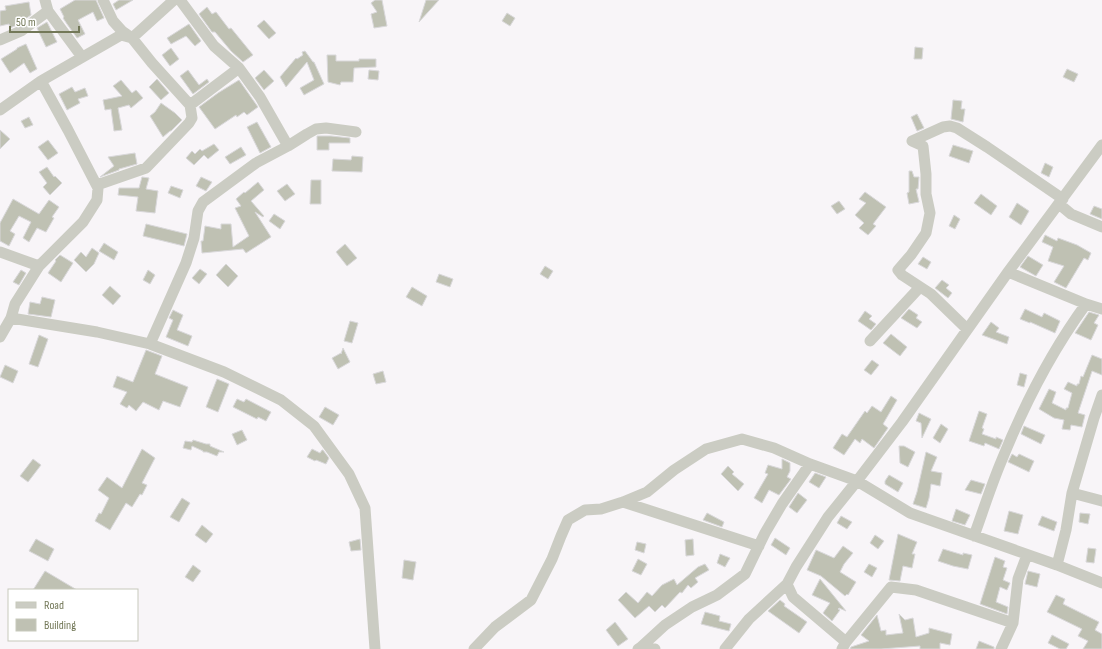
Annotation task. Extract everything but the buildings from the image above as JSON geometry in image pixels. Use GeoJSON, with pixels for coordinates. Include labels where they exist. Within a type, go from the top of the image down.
{"type":"FeatureCollection","features":[{"type":"Feature","properties":{"kind":"street"},"geometry":{"type":"LineString","coordinates":[[45,0],[48,11],[82,56]]}},
{"type":"Feature","properties":{"kind":"street"},"geometry":{"type":"LineString","coordinates":[[97,185],[146,168],[192,118],[190,104],[152,63],[132,38],[122,31],[113,21],[103,0]]}},
{"type":"Feature","properties":{"kind":"street"},"geometry":{"type":"LineString","coordinates":[[132,38],[174,0]]}},
{"type":"Feature","properties":{"kind":"street"},"geometry":{"type":"LineString","coordinates":[[180,0],[214,46],[239,68],[260,97],[288,146]]}},
{"type":"Feature","properties":{"kind":"street"},"geometry":{"type":"LineString","coordinates":[[0,40],[21,31],[48,11]]}},
{"type":"Feature","properties":{"kind":"street"},"geometry":{"type":"LineString","coordinates":[[0,110],[41,81],[82,56],[121,35],[132,38]]}},
{"type":"Feature","properties":{"kind":"street"},"geometry":{"type":"LineString","coordinates":[[190,104],[239,68]]}},
{"type":"Feature","properties":{"kind":"street"},"geometry":{"type":"LineString","coordinates":[[0,337],[11,318],[15,304],[39,266],[82,222],[97,200],[97,185],[41,81]]}},
{"type":"Feature","properties":{"kind":"street"},"geometry":{"type":"LineString","coordinates":[[967,329],[931,294],[902,275],[898,270],[911,255],[926,233],[930,213],[926,194],[923,146],[912,141],[943,127],[950,126],[957,128],[987,147],[1061,202],[1071,214],[1102,227]]}},
{"type":"Feature","properties":{"kind":"street"},"geometry":{"type":"LineString","coordinates":[[150,344],[186,263],[191,249],[198,211],[203,202],[256,164],[307,134],[326,128],[356,132]]}},
{"type":"Feature","properties":{"kind":"street"},"geometry":{"type":"LineString","coordinates":[[725,649],[749,619],[787,584],[828,517],[902,422],[1008,272],[1102,145]]}},
{"type":"Feature","properties":{"kind":"street"},"geometry":{"type":"LineString","coordinates":[[0,252],[39,266]]}},
{"type":"Feature","properties":{"kind":"street"},"geometry":{"type":"LineString","coordinates":[[1008,272],[1086,304],[1102,309]]}},
{"type":"Feature","properties":{"kind":"street"},"geometry":{"type":"LineString","coordinates":[[870,341],[920,287]]}},
{"type":"Feature","properties":{"kind":"street"},"geometry":{"type":"LineString","coordinates":[[974,536],[1001,462],[1030,397],[1072,324],[1086,304]]}},
{"type":"Feature","properties":{"kind":"street"},"geometry":{"type":"LineString","coordinates":[[11,318],[97,332],[150,344],[224,372],[281,400],[314,426],[349,474],[365,508],[376,649]]}},
{"type":"Feature","properties":{"kind":"street"},"geometry":{"type":"LineString","coordinates":[[1057,565],[1066,530],[1072,493],[1102,395]]}},
{"type":"Feature","properties":{"kind":"street"},"geometry":{"type":"LineString","coordinates":[[474,649],[495,627],[531,600],[552,559],[568,520],[585,510],[601,509],[647,492],[674,470],[706,449],[742,439],[774,448],[810,464],[857,481],[910,513],[1057,565],[1102,583]]}},
{"type":"Feature","properties":{"kind":"street"},"geometry":{"type":"LineString","coordinates":[[639,648],[665,625],[692,607],[717,595],[745,574],[782,504],[810,464]]}},
{"type":"Feature","properties":{"kind":"street"},"geometry":{"type":"LineString","coordinates":[[1072,493],[1102,501]]}},
{"type":"Feature","properties":{"kind":"street"},"geometry":{"type":"LineString","coordinates":[[623,502],[759,546]]}},
{"type":"Feature","properties":{"kind":"street"},"geometry":{"type":"LineString","coordinates":[[1001,649],[1013,623],[1018,579],[1027,555]]}},
{"type":"Feature","properties":{"kind":"street"},"geometry":{"type":"LineString","coordinates":[[787,584],[793,597],[844,646],[891,587],[916,590],[1013,623]]}},
{"type":"Feature","properties":{"kind":"street"},"geometry":{"type":"LineString","coordinates":[[639,648],[655,649]]}}]}
